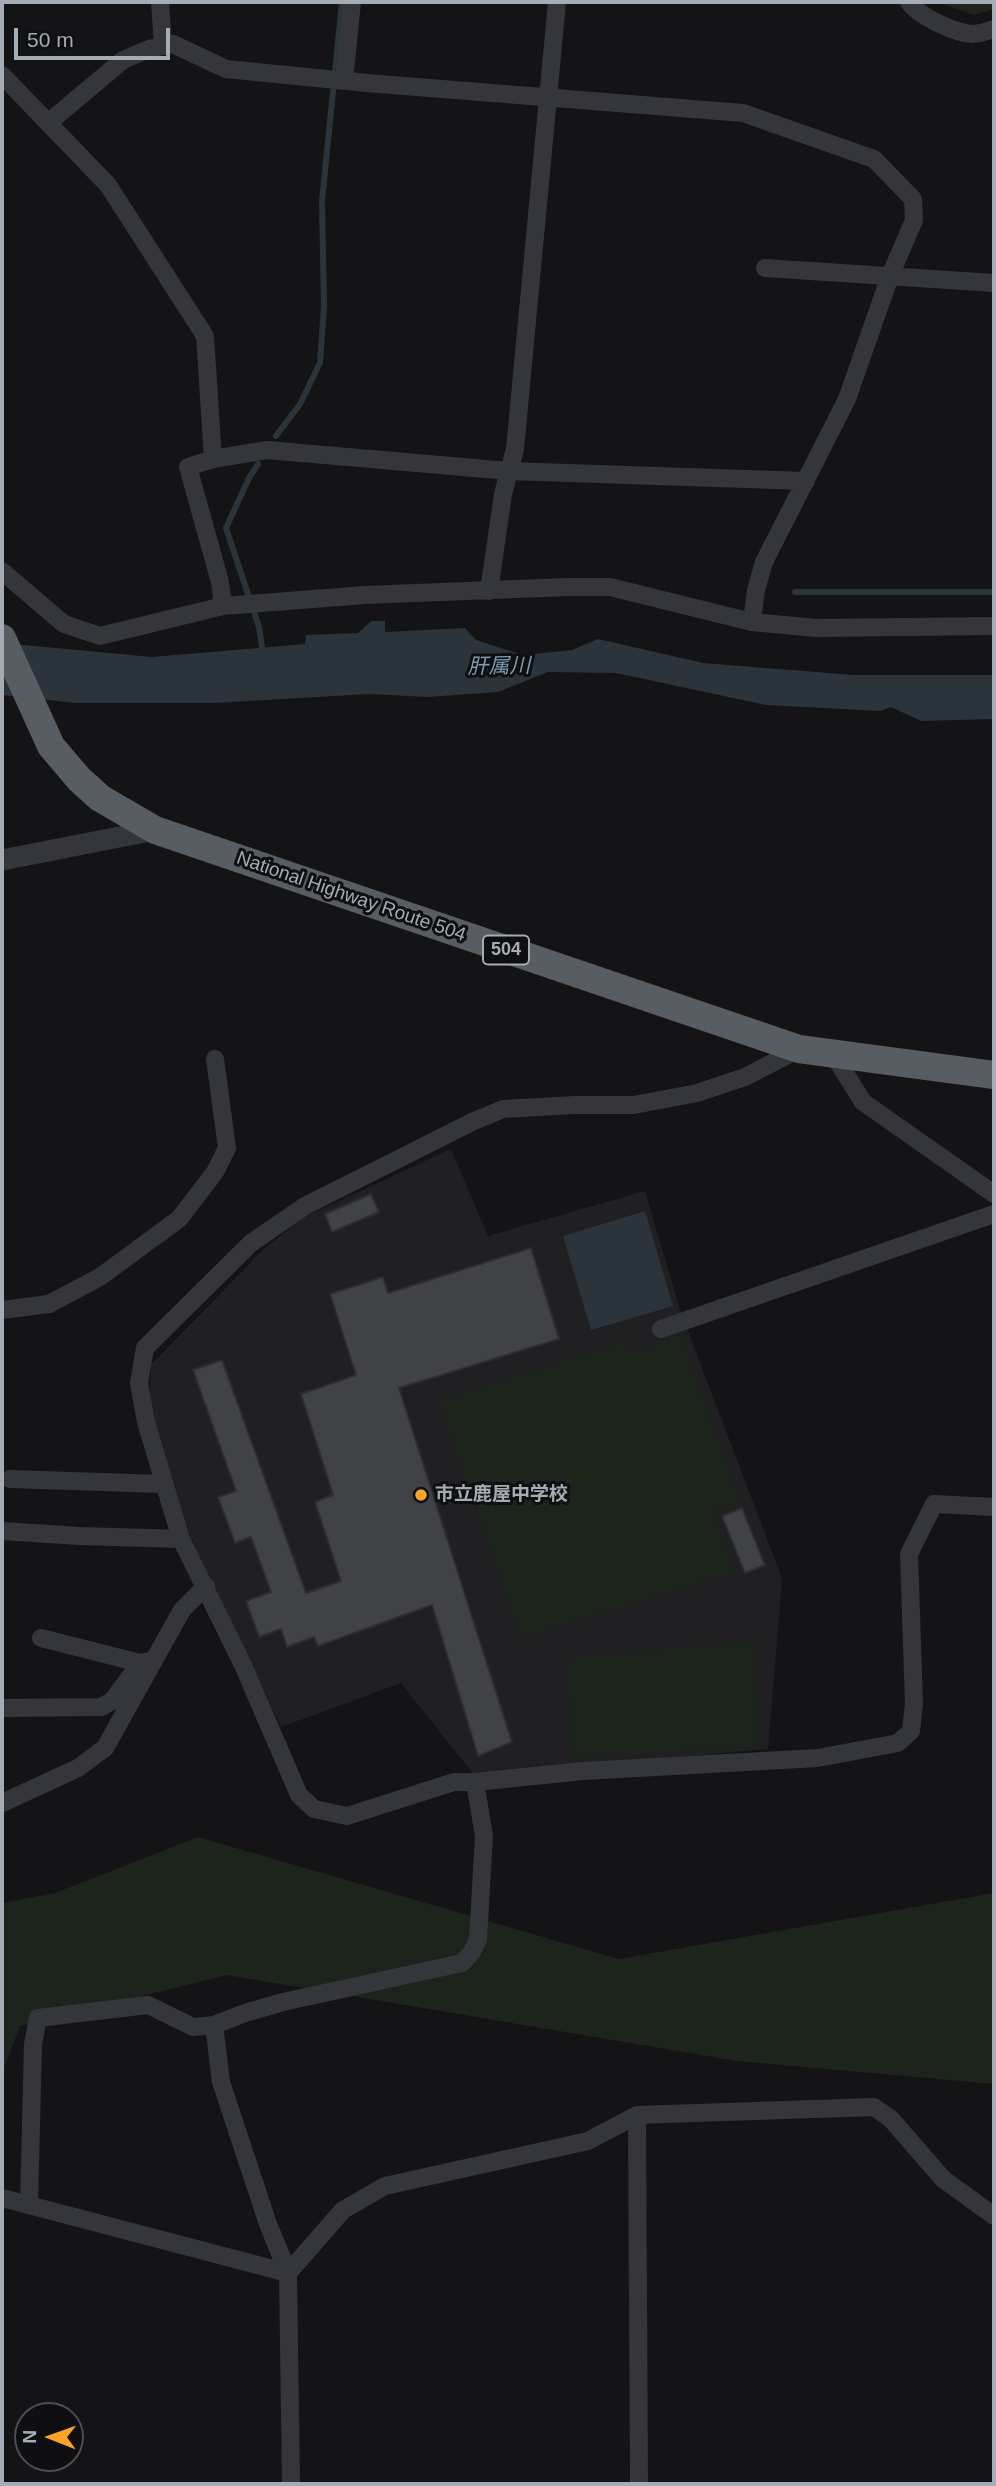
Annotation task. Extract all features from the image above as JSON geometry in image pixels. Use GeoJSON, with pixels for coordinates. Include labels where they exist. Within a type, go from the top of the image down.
{"type":"FeatureCollection","features":[{"type":"Feature","properties":{"kind":"highway","name":"National Highway Route 504"},"geometry":{"type":"LineString","coordinates":[[2,638],[51,746],[79,779],[100,798],[155,830],[799,1049],[994,1075]]}},
{"type":"Feature","properties":{"kind":"street"},"geometry":{"type":"LineString","coordinates":[[160,2],[163,46]]}},
{"type":"Feature","properties":{"kind":"street"},"geometry":{"type":"LineString","coordinates":[[344,80],[352,2]]}},
{"type":"Feature","properties":{"kind":"street"},"geometry":{"type":"LineString","coordinates":[[489,591],[503,494],[515,449],[557,2]]}},
{"type":"Feature","properties":{"kind":"street"},"geometry":{"type":"LineString","coordinates":[[909,2],[913,9],[942,25],[972,34],[994,29]]}},
{"type":"Feature","properties":{"kind":"street"},"geometry":{"type":"LineString","coordinates":[[48,123],[122,60],[149,49],[173,44],[226,69],[266,74],[318,76],[743,113],[874,159],[913,199],[914,220],[890,276],[847,399],[764,562],[756,590],[752,622]]}},
{"type":"Feature","properties":{"kind":"street"},"geometry":{"type":"LineString","coordinates":[[2,75],[108,185],[205,336],[212,459]]}},
{"type":"Feature","properties":{"kind":"street"},"geometry":{"type":"LineString","coordinates":[[765,268],[994,283]]}},
{"type":"Feature","properties":{"kind":"street"},"geometry":{"type":"LineString","coordinates":[[223,606],[220,582],[188,467],[212,459],[267,450],[509,471],[806,481]]}},
{"type":"Feature","properties":{"kind":"street"},"geometry":{"type":"LineString","coordinates":[[2,571],[64,624],[100,636],[223,606],[365,595],[568,587],[610,587],[752,622],[817,628],[994,626]]}},
{"type":"Feature","properties":{"kind":"street"},"geometry":{"type":"LineString","coordinates":[[2,860],[155,830]]}},
{"type":"Feature","properties":{"kind":"street"},"geometry":{"type":"LineString","coordinates":[[799,1049],[745,1077],[697,1093],[634,1105],[503,1109],[342,1185],[262,1235],[241,1252],[145,1348],[139,1383],[146,1422],[181,1539],[242,1663],[299,1795],[314,1810],[347,1816],[454,1782],[583,1771],[818,1758],[898,1743],[911,1731],[914,1704],[909,1554],[934,1504],[994,1507]]}},
{"type":"Feature","properties":{"kind":"street"},"geometry":{"type":"LineString","coordinates":[[834,1054],[863,1102],[994,1194]]}},
{"type":"Feature","properties":{"kind":"street"},"geometry":{"type":"LineString","coordinates":[[2,1310],[49,1304],[59,1299],[100,1277],[179,1219],[215,1172],[227,1147],[215,1059]]}},
{"type":"Feature","properties":{"kind":"street"},"geometry":{"type":"LineString","coordinates":[[661,1329],[994,1214]]}},
{"type":"Feature","properties":{"kind":"street"},"geometry":{"type":"LineString","coordinates":[[10,1479],[163,1484]]}},
{"type":"Feature","properties":{"kind":"street"},"geometry":{"type":"LineString","coordinates":[[2,1531],[181,1539]]}},
{"type":"Feature","properties":{"kind":"street"},"geometry":{"type":"LineString","coordinates":[[3,1707],[101,1707],[112,1701],[147,1662],[183,1610],[206,1586]]}},
{"type":"Feature","properties":{"kind":"street"},"geometry":{"type":"LineString","coordinates":[[41,1638],[147,1662]]}},
{"type":"Feature","properties":{"kind":"street"},"geometry":{"type":"LineString","coordinates":[[2,1803],[78,1768],[105,1748],[147,1662]]}},
{"type":"Feature","properties":{"kind":"street"},"geometry":{"type":"LineString","coordinates":[[29,2205],[33,2044],[38,2018],[148,2005],[193,2027],[214,2025],[283,2002],[462,1963],[472,1952],[478,1939],[484,1836],[475,1782]]}},
{"type":"Feature","properties":{"kind":"street"},"geometry":{"type":"LineString","coordinates":[[214,2025],[221,2082],[268,2224],[288,2273],[291,2484]]}},
{"type":"Feature","properties":{"kind":"street"},"geometry":{"type":"LineString","coordinates":[[288,2273],[343,2210],[385,2186],[588,2141],[637,2115],[874,2107],[891,2119],[943,2179],[994,2216]]}},
{"type":"Feature","properties":{"kind":"street"},"geometry":{"type":"LineString","coordinates":[[637,2115],[639,2484]]}},
{"type":"Feature","properties":{"kind":"street"},"geometry":{"type":"LineString","coordinates":[[2,2199],[288,2273]]}},
{"type":"Feature","properties":{"kind":"shaded area"},"geometry":{"type":"Polygon","coordinates":[[[937,2],[994,2],[994,9],[974,15],[937,2]]]}},
{"type":"Feature","properties":{"kind":"shaded area"},"geometry":{"type":"Polygon","coordinates":[[[451,1149],[488,1236],[645,1191],[681,1313],[782,1578],[768,1749],[474,1775],[401,1683],[281,1727],[188,1531],[150,1408],[151,1365],[263,1250],[304,1217],[451,1149]]]}},
{"type":"Feature","properties":{"kind":"shaded area"},"geometry":{"type":"Polygon","coordinates":[[[680,1335],[740,1502],[713,1512],[735,1572],[521,1638],[439,1401],[626,1341],[630,1354],[680,1335]]]}},
{"type":"Feature","properties":{"kind":"shaded area"},"geometry":{"type":"Polygon","coordinates":[[[755,1641],[758,1746],[571,1758],[568,1658],[755,1641]]]}},
{"type":"Feature","properties":{"kind":"shaded area"},"geometry":{"type":"Polygon","coordinates":[[[198,1837],[619,1959],[994,1893],[994,2084],[737,2061],[227,1975],[20,2026],[2,2073],[2,1903],[55,1893],[198,1837]]]}},
{"type":"Feature","properties":{"kind":"water","name":"肝属川"},"geometry":{"type":"Polygon","coordinates":[[[371,621],[385,621],[385,632],[465,628],[476,640],[523,655],[572,650],[598,639],[703,663],[854,675],[994,675],[994,719],[921,721],[891,707],[880,711],[766,705],[616,673],[548,672],[498,692],[428,697],[368,694],[215,703],[76,703],[2,695],[2,643],[152,657],[305,644],[306,635],[358,633],[371,621]]]}},
{"type":"Feature","properties":{"kind":"water"},"geometry":{"type":"Polygon","coordinates":[[[645,1211],[673,1306],[591,1330],[563,1236],[645,1211]]]}},
{"type":"Feature","properties":{"kind":"building"},"geometry":{"type":"Polygon","coordinates":[[[371,1194],[379,1212],[332,1232],[325,1214],[371,1194]]]}},
{"type":"Feature","properties":{"kind":"building"},"geometry":{"type":"Polygon","coordinates":[[[531,1248],[559,1339],[399,1388],[512,1742],[478,1756],[432,1605],[318,1646],[314,1637],[287,1647],[281,1629],[259,1637],[246,1601],[271,1592],[251,1537],[235,1543],[218,1497],[236,1491],[193,1370],[222,1360],[306,1593],[341,1581],[315,1502],[333,1495],[301,1394],[356,1375],[330,1294],[383,1277],[388,1293],[531,1248]]]}},
{"type":"Feature","properties":{"kind":"building"},"geometry":{"type":"Polygon","coordinates":[[[742,1508],[765,1565],[745,1573],[722,1516],[742,1508]]]}},
{"type":"Feature","properties":{"kind":"waterway"},"geometry":{"type":"LineString","coordinates":[[276,436],[300,404],[320,363],[324,306],[322,201],[342,2]]}},
{"type":"Feature","properties":{"kind":"waterway"},"geometry":{"type":"LineString","coordinates":[[258,464],[226,528],[259,627],[263,654]]}},
{"type":"Feature","properties":{"kind":"waterway"},"geometry":{"type":"LineString","coordinates":[[795,592],[994,592]]}},
{"type":"Feature","properties":{"kind":"place","name":"市立鹿屋中学校"},"geometry":{"type":"Point","coordinates":[421,1495]}}]}
